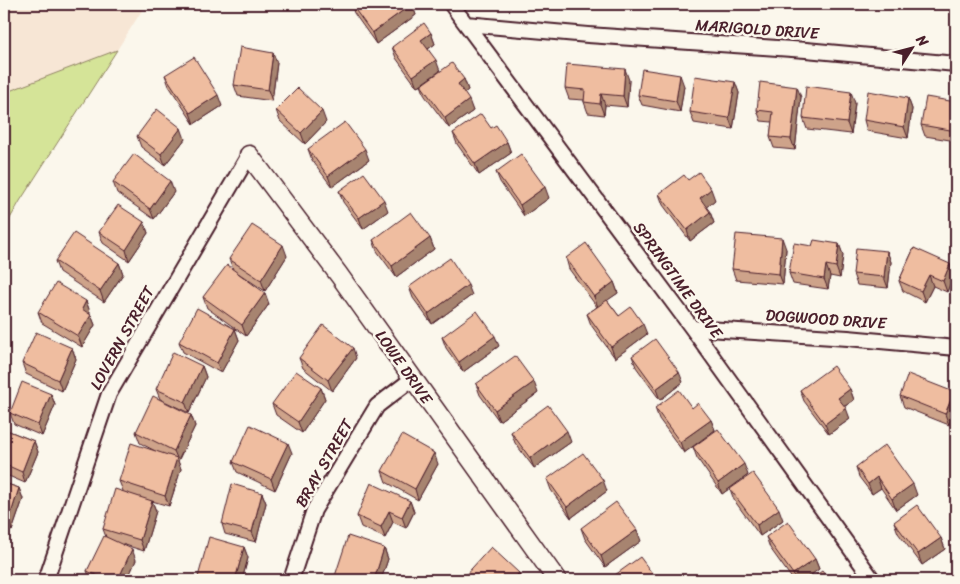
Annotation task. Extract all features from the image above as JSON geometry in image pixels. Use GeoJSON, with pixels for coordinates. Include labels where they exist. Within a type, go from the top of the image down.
{"type":"FeatureCollection","features":[{"type":"Feature","properties":{"kind":"street","name":"SPRINGTIME DRIVE"},"geometry":{"type":"LineString","coordinates":[[452,4],[692,328],[872,580]]}},
{"type":"Feature","properties":{"kind":"street","name":"MARIGOLD DRIVE"},"geometry":{"type":"LineString","coordinates":[[466,24],[588,35],[806,50],[956,64]]}},
{"type":"Feature","properties":{"kind":"street","name":"LOWE DRIVE"},"geometry":{"type":"LineString","coordinates":[[249,155],[339,275],[557,580]]}},
{"type":"Feature","properties":{"kind":"street","name":"LOVERN STREET"},"geometry":{"type":"LineString","coordinates":[[46,580],[109,394],[249,155]]}},
{"type":"Feature","properties":{"kind":"street","name":"DOGWOOD DRIVE"},"geometry":{"type":"LineString","coordinates":[[692,328],[848,338],[956,348]]}},
{"type":"Feature","properties":{"kind":"street","name":"BRAY STREET"},"geometry":{"type":"LineString","coordinates":[[291,580],[314,510],[377,406],[412,379]]}},
{"type":"Feature","properties":{"kind":"shaded area"},"geometry":{"type":"Polygon","coordinates":[[[4,4],[146,4],[117,50],[4,93],[4,4]]]}},
{"type":"Feature","properties":{"kind":"green space"},"geometry":{"type":"Polygon","coordinates":[[[117,50],[20,201],[4,229],[4,93],[117,50]]]}},
{"type":"Feature","properties":{"kind":"building"},"geometry":{"type":"Polygon","coordinates":[[[351,4],[412,4],[372,33],[351,4]]]}},
{"type":"Feature","properties":{"kind":"building"},"geometry":{"type":"Polygon","coordinates":[[[424,23],[431,33],[421,40],[436,60],[413,76],[392,47],[424,23]]]}},
{"type":"Feature","properties":{"kind":"building"},"geometry":{"type":"Polygon","coordinates":[[[240,47],[273,53],[268,90],[234,85],[240,47]]]}},
{"type":"Feature","properties":{"kind":"building"},"geometry":{"type":"Polygon","coordinates":[[[194,57],[218,95],[190,113],[165,75],[194,57]]]}},
{"type":"Feature","properties":{"kind":"building"},"geometry":{"type":"Polygon","coordinates":[[[452,63],[464,79],[458,84],[469,100],[445,118],[421,85],[452,63]]]}},
{"type":"Feature","properties":{"kind":"building"},"geometry":{"type":"Polygon","coordinates":[[[567,64],[625,69],[623,96],[601,94],[600,104],[584,102],[585,90],[565,88],[567,64]]]}},
{"type":"Feature","properties":{"kind":"building"},"geometry":{"type":"Polygon","coordinates":[[[642,69],[680,75],[676,101],[638,95],[642,69]]]}},
{"type":"Feature","properties":{"kind":"building"},"geometry":{"type":"Polygon","coordinates":[[[695,76],[735,82],[729,118],[690,112],[695,76]]]}},
{"type":"Feature","properties":{"kind":"building"},"geometry":{"type":"Polygon","coordinates":[[[760,82],[797,87],[791,139],[770,137],[773,112],[757,110],[760,82]]]}},
{"type":"Feature","properties":{"kind":"building"},"geometry":{"type":"Polygon","coordinates":[[[806,86],[851,92],[847,123],[803,118],[806,86]]]}},
{"type":"Feature","properties":{"kind":"building"},"geometry":{"type":"Polygon","coordinates":[[[298,88],[322,111],[301,133],[276,110],[298,88]]]}},
{"type":"Feature","properties":{"kind":"building"},"geometry":{"type":"Polygon","coordinates":[[[868,91],[908,98],[904,127],[864,120],[868,91]]]}},
{"type":"Feature","properties":{"kind":"building"},"geometry":{"type":"Polygon","coordinates":[[[926,97],[956,102],[956,131],[921,125],[926,97]]]}},
{"type":"Feature","properties":{"kind":"building"},"geometry":{"type":"Polygon","coordinates":[[[157,109],[181,128],[161,154],[137,136],[157,109]]]}},
{"type":"Feature","properties":{"kind":"building"},"geometry":{"type":"Polygon","coordinates":[[[481,114],[491,128],[496,125],[507,142],[475,164],[453,133],[481,114]]]}},
{"type":"Feature","properties":{"kind":"building"},"geometry":{"type":"Polygon","coordinates":[[[345,122],[365,149],[328,176],[308,149],[345,122]]]}},
{"type":"Feature","properties":{"kind":"building"},"geometry":{"type":"Polygon","coordinates":[[[134,154],[170,181],[150,209],[113,182],[134,154]]]}},
{"type":"Feature","properties":{"kind":"building"},"geometry":{"type":"Polygon","coordinates":[[[521,154],[545,187],[520,205],[496,172],[521,154]]]}},
{"type":"Feature","properties":{"kind":"building"},"geometry":{"type":"Polygon","coordinates":[[[699,172],[711,189],[700,198],[710,212],[687,230],[659,194],[684,175],[688,180],[699,172]]]}},
{"type":"Feature","properties":{"kind":"building"},"geometry":{"type":"Polygon","coordinates":[[[364,173],[384,200],[359,218],[339,191],[364,173]]]}},
{"type":"Feature","properties":{"kind":"building"},"geometry":{"type":"Polygon","coordinates":[[[118,205],[144,222],[126,250],[99,232],[118,205]]]}},
{"type":"Feature","properties":{"kind":"building"},"geometry":{"type":"Polygon","coordinates":[[[411,212],[430,238],[392,266],[373,240],[411,212]]]}},
{"type":"Feature","properties":{"kind":"building"},"geometry":{"type":"Polygon","coordinates":[[[252,225],[283,245],[261,280],[229,259],[252,225]]]}},
{"type":"Feature","properties":{"kind":"building"},"geometry":{"type":"Polygon","coordinates":[[[74,233],[119,263],[100,291],[55,261],[74,233]]]}},
{"type":"Feature","properties":{"kind":"building"},"geometry":{"type":"Polygon","coordinates":[[[736,234],[782,238],[779,274],[732,269],[736,234]]]}},
{"type":"Feature","properties":{"kind":"building"},"geometry":{"type":"Polygon","coordinates":[[[814,240],[839,244],[836,267],[826,265],[824,279],[789,273],[794,243],[812,246],[814,240]]]}},
{"type":"Feature","properties":{"kind":"building"},"geometry":{"type":"Polygon","coordinates":[[[586,243],[614,282],[594,297],[566,258],[586,243]]]}},
{"type":"Feature","properties":{"kind":"building"},"geometry":{"type":"Polygon","coordinates":[[[856,248],[887,251],[884,277],[853,274],[856,248]]]}},
{"type":"Feature","properties":{"kind":"building"},"geometry":{"type":"Polygon","coordinates":[[[914,248],[950,264],[943,281],[929,275],[921,291],[899,281],[914,248]]]}},
{"type":"Feature","properties":{"kind":"building"},"geometry":{"type":"Polygon","coordinates":[[[450,258],[468,285],[428,314],[409,287],[450,258]]]}},
{"type":"Feature","properties":{"kind":"building"},"geometry":{"type":"Polygon","coordinates":[[[227,265],[265,293],[242,325],[203,297],[227,265]]]}},
{"type":"Feature","properties":{"kind":"building"},"geometry":{"type":"Polygon","coordinates":[[[56,283],[86,301],[82,309],[91,315],[78,336],[38,312],[56,283]]]}},
{"type":"Feature","properties":{"kind":"building"},"geometry":{"type":"Polygon","coordinates":[[[607,300],[619,316],[631,307],[643,324],[611,347],[587,314],[607,300]]]}},
{"type":"Feature","properties":{"kind":"building"},"geometry":{"type":"Polygon","coordinates":[[[197,308],[235,329],[217,363],[179,342],[197,308]]]}},
{"type":"Feature","properties":{"kind":"building"},"geometry":{"type":"Polygon","coordinates":[[[477,311],[495,336],[459,362],[442,337],[477,311]]]}},
{"type":"Feature","properties":{"kind":"building"},"geometry":{"type":"Polygon","coordinates":[[[323,325],[353,348],[328,380],[299,358],[323,325]]]}},
{"type":"Feature","properties":{"kind":"building"},"geometry":{"type":"Polygon","coordinates":[[[36,332],[72,348],[58,380],[22,363],[36,332]]]}},
{"type":"Feature","properties":{"kind":"building"},"geometry":{"type":"Polygon","coordinates":[[[655,339],[679,372],[656,389],[632,356],[655,339]]]}},
{"type":"Feature","properties":{"kind":"building"},"geometry":{"type":"Polygon","coordinates":[[[173,352],[202,366],[185,402],[156,389],[173,352]]]}},
{"type":"Feature","properties":{"kind":"building"},"geometry":{"type":"Polygon","coordinates":[[[515,356],[534,382],[495,410],[476,384],[515,356]]]}},
{"type":"Feature","properties":{"kind":"building"},"geometry":{"type":"Polygon","coordinates":[[[833,366],[850,389],[838,398],[846,408],[825,424],[800,390],[833,366]]]}},
{"type":"Feature","properties":{"kind":"building"},"geometry":{"type":"Polygon","coordinates":[[[296,371],[321,388],[298,422],[272,404],[296,371]]]}},
{"type":"Feature","properties":{"kind":"building"},"geometry":{"type":"Polygon","coordinates":[[[908,374],[954,392],[945,414],[900,396],[908,374]]]}},
{"type":"Feature","properties":{"kind":"building"},"geometry":{"type":"Polygon","coordinates":[[[22,382],[51,394],[38,425],[10,413],[22,382]]]}},
{"type":"Feature","properties":{"kind":"building"},"geometry":{"type":"Polygon","coordinates":[[[679,390],[692,408],[698,403],[711,420],[680,442],[655,408],[679,390]]]}},
{"type":"Feature","properties":{"kind":"building"},"geometry":{"type":"Polygon","coordinates":[[[153,396],[191,415],[174,451],[136,432],[153,396]]]}},
{"type":"Feature","properties":{"kind":"building"},"geometry":{"type":"Polygon","coordinates":[[[548,405],[567,431],[530,458],[511,432],[548,405]]]}},
{"type":"Feature","properties":{"kind":"building"},"geometry":{"type":"Polygon","coordinates":[[[250,425],[288,443],[271,479],[233,462],[250,425]]]}},
{"type":"Feature","properties":{"kind":"building"},"geometry":{"type":"Polygon","coordinates":[[[4,429],[34,441],[22,472],[4,464],[4,429]]]}},
{"type":"Feature","properties":{"kind":"building"},"geometry":{"type":"Polygon","coordinates":[[[718,429],[744,464],[718,483],[693,447],[718,429]]]}},
{"type":"Feature","properties":{"kind":"building"},"geometry":{"type":"Polygon","coordinates":[[[402,435],[434,453],[415,489],[382,471],[402,435]]]}},
{"type":"Feature","properties":{"kind":"building"},"geometry":{"type":"Polygon","coordinates":[[[131,443],[177,458],[165,496],[119,481],[131,443]]]}},
{"type":"Feature","properties":{"kind":"building"},"geometry":{"type":"Polygon","coordinates":[[[885,445],[913,484],[892,499],[877,477],[868,484],[856,467],[885,445]]]}},
{"type":"Feature","properties":{"kind":"building"},"geometry":{"type":"Polygon","coordinates":[[[583,453],[603,480],[567,507],[547,479],[583,453]]]}},
{"type":"Feature","properties":{"kind":"building"},"geometry":{"type":"Polygon","coordinates":[[[753,473],[779,509],[757,525],[730,489],[753,473]]]}},
{"type":"Feature","properties":{"kind":"building"},"geometry":{"type":"Polygon","coordinates":[[[4,483],[19,488],[9,520],[4,518],[4,483]]]}},
{"type":"Feature","properties":{"kind":"building"},"geometry":{"type":"Polygon","coordinates":[[[371,483],[410,501],[402,517],[389,511],[381,527],[357,516],[371,483]]]}},
{"type":"Feature","properties":{"kind":"building"},"geometry":{"type":"Polygon","coordinates":[[[232,484],[262,493],[252,532],[222,524],[232,484]]]}},
{"type":"Feature","properties":{"kind":"building"},"geometry":{"type":"Polygon","coordinates":[[[115,489],[152,501],[140,540],[103,529],[115,489]]]}},
{"type":"Feature","properties":{"kind":"building"},"geometry":{"type":"Polygon","coordinates":[[[616,502],[637,530],[601,556],[581,528],[616,502]]]}},
{"type":"Feature","properties":{"kind":"building"},"geometry":{"type":"Polygon","coordinates":[[[917,505],[941,538],[918,554],[894,522],[917,505]]]}},
{"type":"Feature","properties":{"kind":"building"},"geometry":{"type":"Polygon","coordinates":[[[788,521],[815,559],[793,574],[766,537],[788,521]]]}},
{"type":"Feature","properties":{"kind":"building"},"geometry":{"type":"Polygon","coordinates":[[[104,536],[132,549],[118,580],[108,580],[87,571],[104,536]]]}},
{"type":"Feature","properties":{"kind":"building"},"geometry":{"type":"Polygon","coordinates":[[[348,536],[384,548],[374,580],[348,580],[335,576],[348,536]]]}},
{"type":"Feature","properties":{"kind":"building"},"geometry":{"type":"Polygon","coordinates":[[[209,537],[244,547],[235,580],[211,580],[198,577],[209,537]]]}},
{"type":"Feature","properties":{"kind":"building"},"geometry":{"type":"Polygon","coordinates":[[[491,547],[519,573],[512,580],[465,580],[463,578],[491,547]]]}},
{"type":"Feature","properties":{"kind":"building"},"geometry":{"type":"Polygon","coordinates":[[[640,557],[657,580],[619,580],[615,575],[640,557]]]}},
{"type":"Feature","properties":{"kind":"building"},"geometry":{"type":"Polygon","coordinates":[[[822,571],[829,580],[809,580],[822,571]]]}}]}
